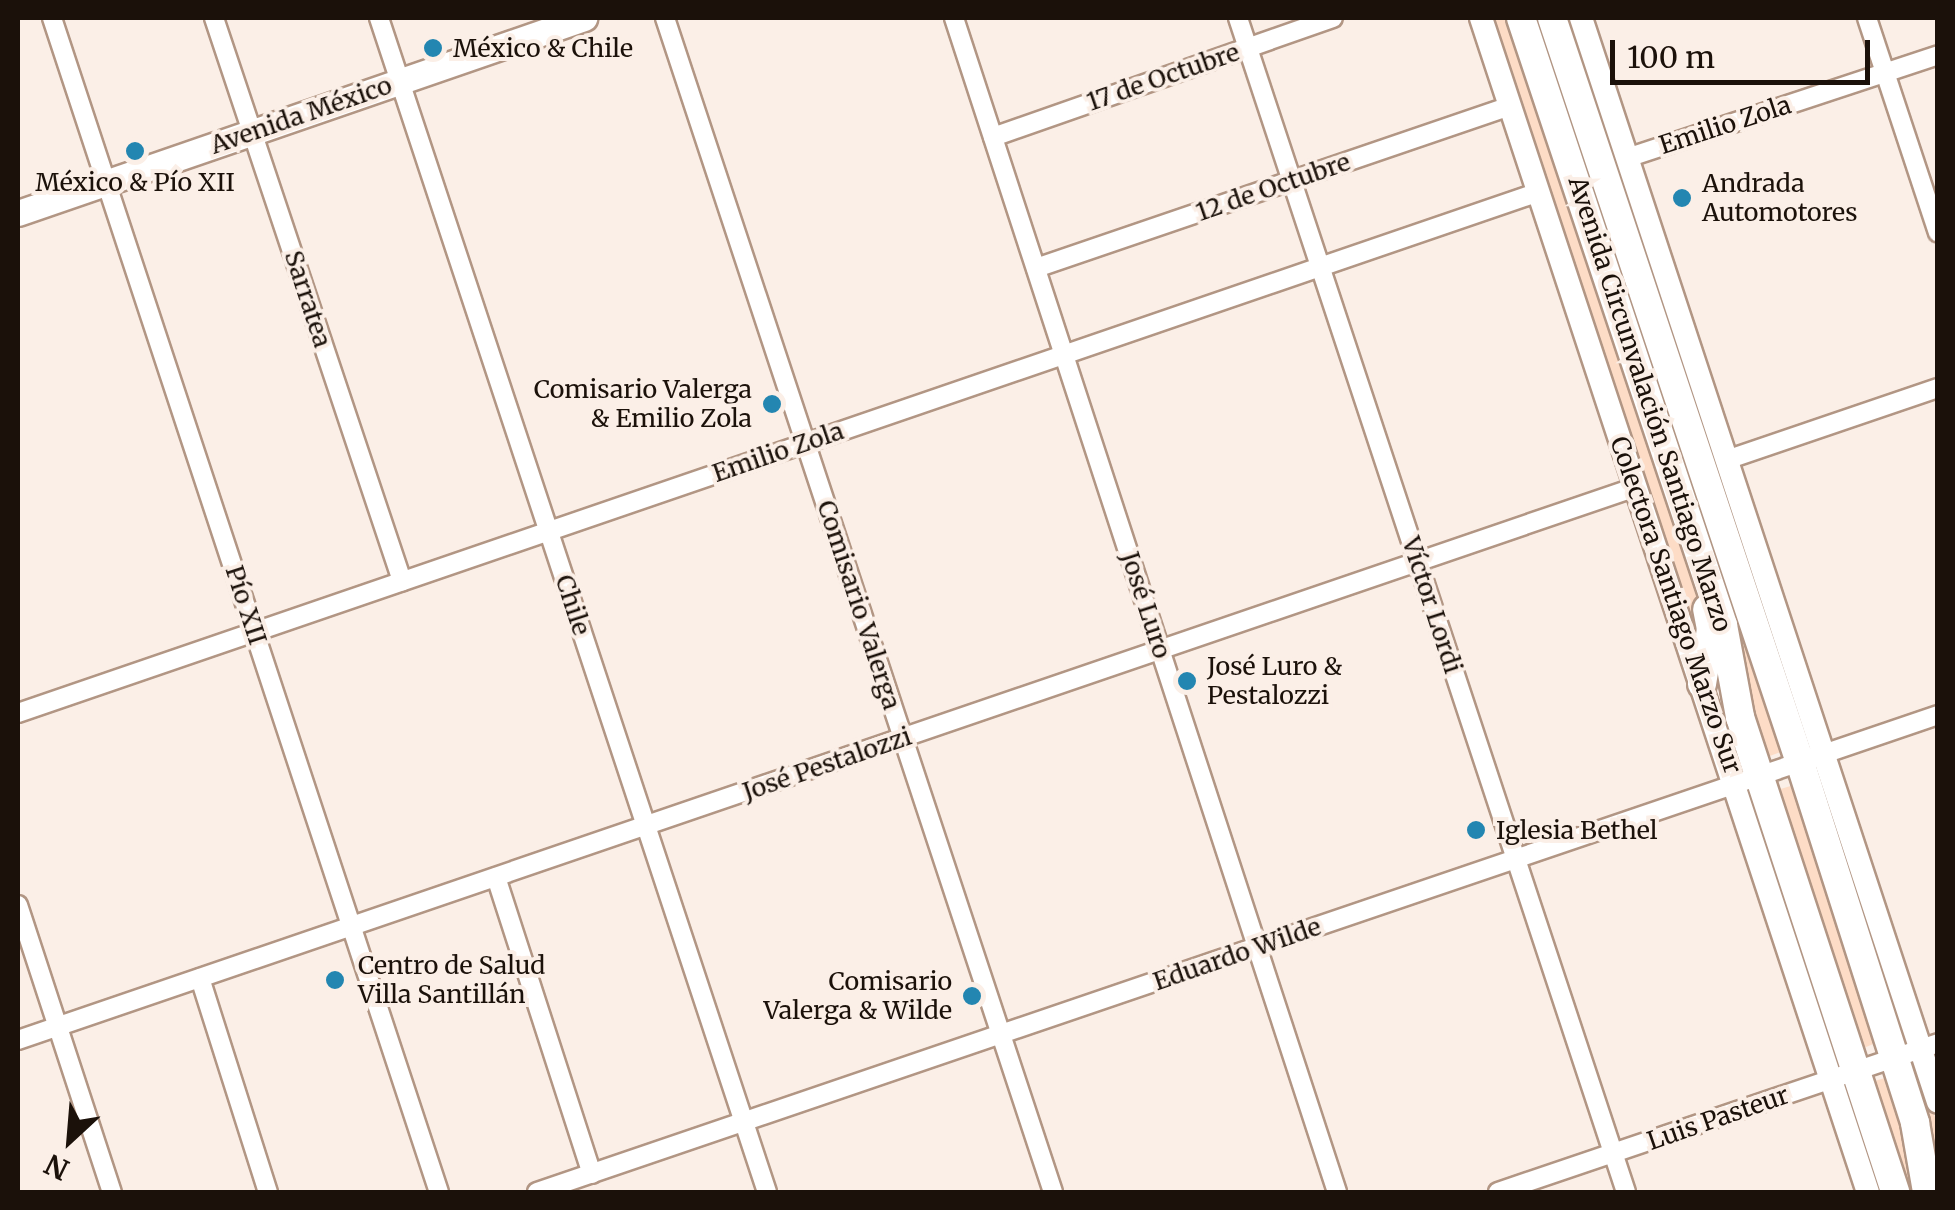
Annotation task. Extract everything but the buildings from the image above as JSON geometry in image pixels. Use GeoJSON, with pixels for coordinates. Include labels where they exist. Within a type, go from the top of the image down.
{"type":"FeatureCollection","features":[{"type":"Feature","properties":{"kind":"main road","name":"Avenida México"},"geometry":{"type":"LineString","coordinates":[[18,213],[584,18]]}},
{"type":"Feature","properties":{"kind":"main road","name":"Avenida Circunvalación Santiago Marzo"},"geometry":{"type":"LineString","coordinates":[[1521,18],[1726,633],[1747,780],[1842,1075],[1896,1192]]}},
{"type":"Feature","properties":{"kind":"main road","name":"Avenida Circunvalación Santiago Marzo"},"geometry":{"type":"LineString","coordinates":[[1552,18],[1917,1050],[1927,1192]]}},
{"type":"Feature","properties":{"kind":"main road"},"geometry":{"type":"LineString","coordinates":[[1672,467],[1711,629],[1702,684]]}},
{"type":"Feature","properties":{"kind":"street","name":"Pío XII"},"geometry":{"type":"LineString","coordinates":[[52,18],[440,1192]]}},
{"type":"Feature","properties":{"kind":"street","name":"Sarratea"},"geometry":{"type":"LineString","coordinates":[[214,18],[402,581]]}},
{"type":"Feature","properties":{"kind":"street","name":"Chile"},"geometry":{"type":"LineString","coordinates":[[379,18],[768,1192]]}},
{"type":"Feature","properties":{"kind":"street","name":"Comisario Valerga"},"geometry":{"type":"LineString","coordinates":[[665,18],[1054,1192]]}},
{"type":"Feature","properties":{"kind":"street","name":"José Luro"},"geometry":{"type":"LineString","coordinates":[[954,18],[1337,1192]]}},
{"type":"Feature","properties":{"kind":"street","name":"Víctor Lordi"},"geometry":{"type":"LineString","coordinates":[[1238,18],[1626,1192]]}},
{"type":"Feature","properties":{"kind":"street","name":"17 de Octubre"},"geometry":{"type":"LineString","coordinates":[[993,137],[1334,18]]}},
{"type":"Feature","properties":{"kind":"street","name":"Colectora Santiago Marzo Sur"},"geometry":{"type":"LineString","coordinates":[[1481,18],[1702,684],[1747,780]]}},
{"type":"Feature","properties":{"kind":"street"},"geometry":{"type":"LineString","coordinates":[[1581,18],[1726,460],[1813,758]]}},
{"type":"Feature","properties":{"kind":"street"},"geometry":{"type":"LineString","coordinates":[[1867,18],[1938,234]]}},
{"type":"Feature","properties":{"kind":"street","name":"Emilio Zola"},"geometry":{"type":"LineString","coordinates":[[1627,158],[1938,55]]}},
{"type":"Feature","properties":{"kind":"street","name":"12 de Octubre"},"geometry":{"type":"LineString","coordinates":[[1036,268],[1510,106]]}},
{"type":"Feature","properties":{"kind":"street","name":"Emilio Zola"},"geometry":{"type":"LineString","coordinates":[[18,712],[1538,192]]}},
{"type":"Feature","properties":{"kind":"street"},"geometry":{"type":"LineString","coordinates":[[1726,460],[1938,388]]}},
{"type":"Feature","properties":{"kind":"street","name":"José Pestalozzi"},"geometry":{"type":"LineString","coordinates":[[18,1040],[1636,487]]}},
{"type":"Feature","properties":{"kind":"street","name":"Eduardo Wilde"},"geometry":{"type":"LineString","coordinates":[[538,1192],[1938,715]]}},
{"type":"Feature","properties":{"kind":"street"},"geometry":{"type":"LineString","coordinates":[[496,877],[592,1174]]}},
{"type":"Feature","properties":{"kind":"street"},"geometry":{"type":"LineString","coordinates":[[18,904],[112,1192]]}},
{"type":"Feature","properties":{"kind":"street"},"geometry":{"type":"LineString","coordinates":[[200,978],[268,1192]]}},
{"type":"Feature","properties":{"kind":"street"},"geometry":{"type":"LineString","coordinates":[[1917,1050],[1938,1102]]}},
{"type":"Feature","properties":{"kind":"street","name":"Luis Pasteur"},"geometry":{"type":"LineString","coordinates":[[1498,1192],[1917,1050]]}},
{"type":"Feature","properties":{"kind":"street"},"geometry":{"type":"LineString","coordinates":[[1842,1075],[1868,1192]]}},
{"type":"Feature","properties":{"kind":"shaded area"},"geometry":{"type":"Polygon","coordinates":[[[1488,18],[1512,18],[1663,470],[1704,620],[1701,653],[1488,18]]]}},
{"type":"Feature","properties":{"kind":"shaded area"},"geometry":{"type":"Polygon","coordinates":[[[1531,18],[1542,18],[1783,751],[1767,757],[1531,18]]]}},
{"type":"Feature","properties":{"kind":"shaded area"},"geometry":{"type":"Polygon","coordinates":[[[1794,785],[1878,1042],[1859,1050],[1777,790],[1794,785]]]}},
{"type":"Feature","properties":{"kind":"shaded area"},"geometry":{"type":"Polygon","coordinates":[[[1753,797],[1838,1055],[1835,1057],[1749,801],[1753,797]]]}},
{"type":"Feature","properties":{"kind":"shaded area"},"geometry":{"type":"Polygon","coordinates":[[[1914,1068],[1921,1071],[1937,1124],[1937,1189],[1914,1068]]]}},
{"type":"Feature","properties":{"kind":"shaded area"},"geometry":{"type":"Polygon","coordinates":[[[1885,1078],[1892,1081],[1918,1192],[1905,1192],[1871,1082],[1885,1078]]]}},
{"type":"Feature","properties":{"kind":"place","name":"México & Chile"},"geometry":{"type":"Point","coordinates":[433,48]}},
{"type":"Feature","properties":{"kind":"place","name":"México & Pío XII"},"geometry":{"type":"Point","coordinates":[135,151]}},
{"type":"Feature","properties":{"kind":"place","name":"Andrada Automotores"},"geometry":{"type":"Point","coordinates":[1682,198]}},
{"type":"Feature","properties":{"kind":"place","name":"Comisario Valerga & Emilio Zola"},"geometry":{"type":"Point","coordinates":[772,404]}},
{"type":"Feature","properties":{"kind":"place","name":"José Luro & Pestalozzi"},"geometry":{"type":"Point","coordinates":[1187,681]}},
{"type":"Feature","properties":{"kind":"place","name":"Iglesia Bethel"},"geometry":{"type":"Point","coordinates":[1476,830]}},
{"type":"Feature","properties":{"kind":"place","name":"Centro de Salud Villa Santillán"},"geometry":{"type":"Point","coordinates":[335,980]}},
{"type":"Feature","properties":{"kind":"place","name":"Comisario Valerga & Wilde"},"geometry":{"type":"Point","coordinates":[972,996]}}]}
